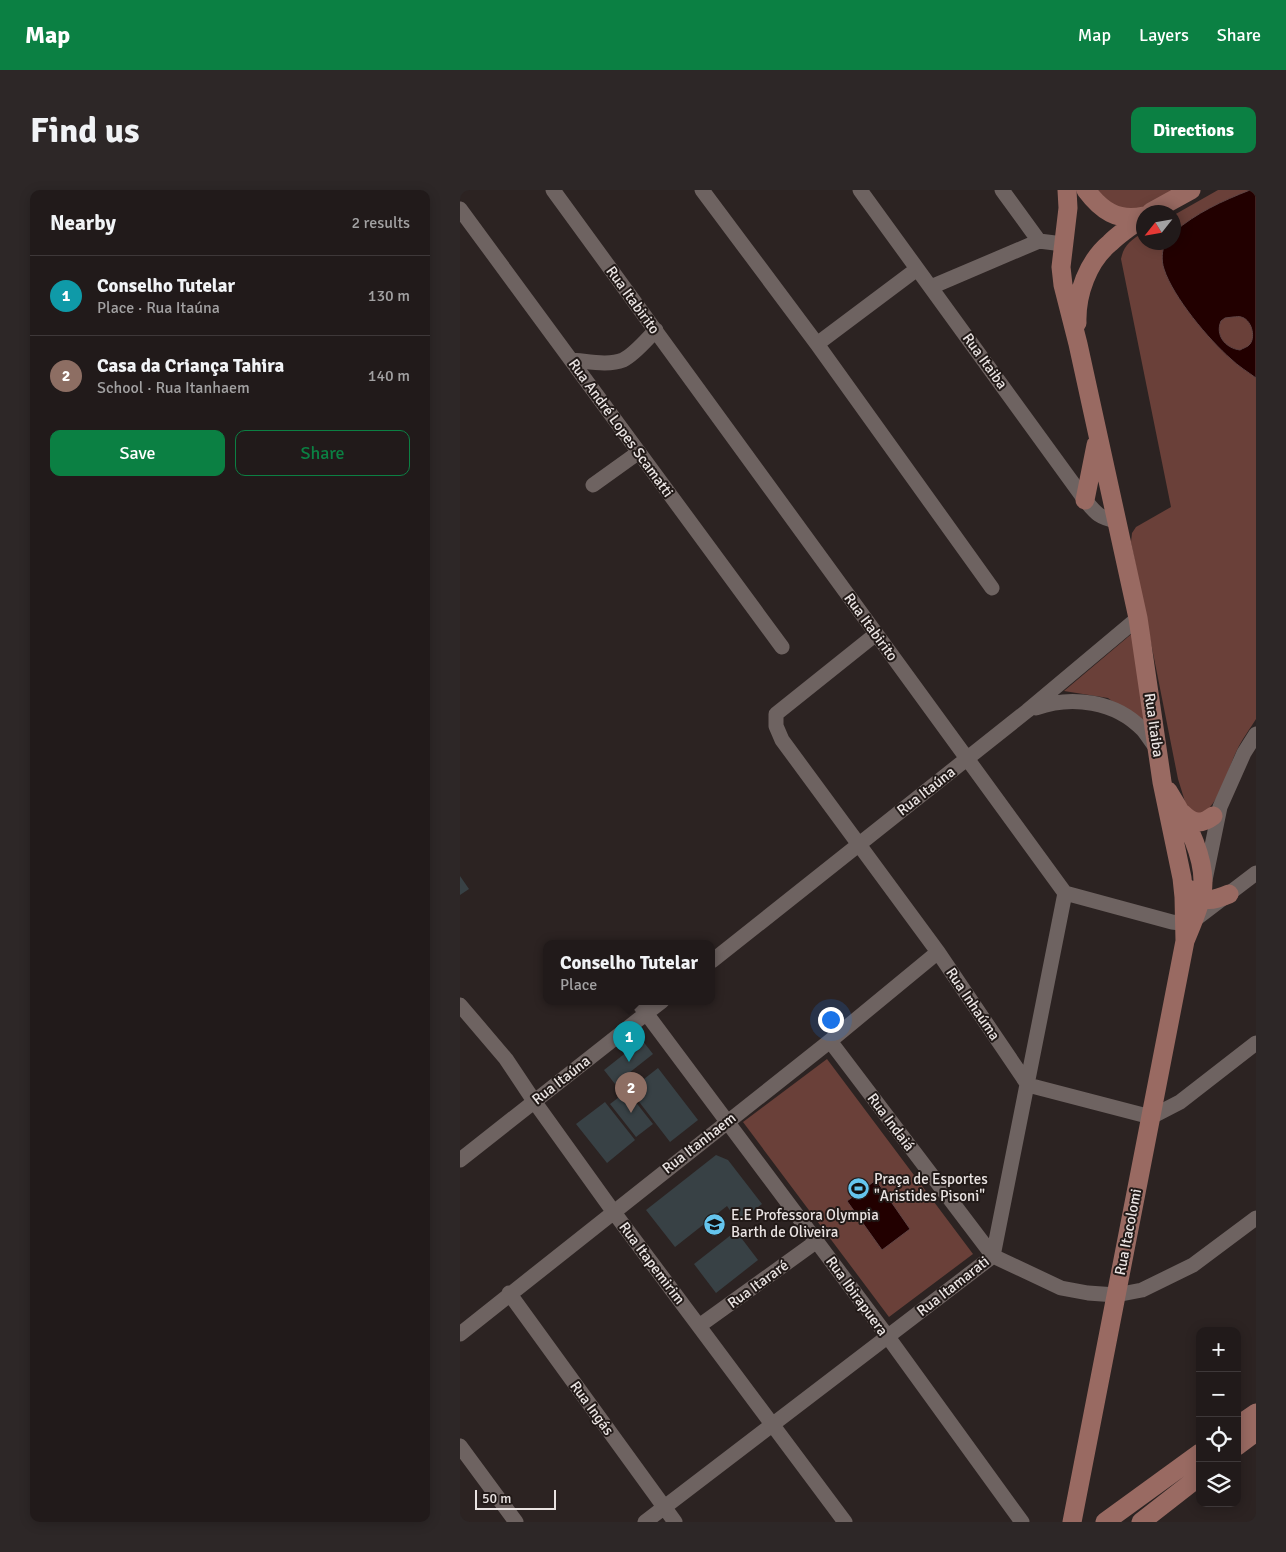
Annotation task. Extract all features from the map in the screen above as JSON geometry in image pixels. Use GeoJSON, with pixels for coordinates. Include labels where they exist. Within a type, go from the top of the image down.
{"type":"FeatureCollection","features":[{"type":"Feature","properties":{"kind":"main road","name":"Rua Itaiba"},"geometry":{"type":"LineString","coordinates":[[1067,190],[1068,208],[1061,267],[1063,285],[1078,344],[1138,618],[1162,782],[1182,878],[1187,929]]}},
{"type":"Feature","properties":{"kind":"main road"},"geometry":{"type":"LineString","coordinates":[[1086,190],[1101,207],[1116,216],[1136,217]]}},
{"type":"Feature","properties":{"kind":"main road"},"geometry":{"type":"LineString","coordinates":[[1164,205],[1191,190]]}},
{"type":"Feature","properties":{"kind":"main road","name":"Rua Itaiba"},"geometry":{"type":"LineString","coordinates":[[1078,344],[1077,316],[1079,298],[1089,270],[1096,257],[1109,243],[1136,223]]}},
{"type":"Feature","properties":{"kind":"main road"},"geometry":{"type":"LineString","coordinates":[[1086,500],[1098,434]]}},
{"type":"Feature","properties":{"kind":"main road","name":"Rua Itaiba"},"geometry":{"type":"LineString","coordinates":[[1162,782],[1182,813],[1199,857],[1204,878],[1201,896],[1187,929]]}},
{"type":"Feature","properties":{"kind":"main road"},"geometry":{"type":"LineString","coordinates":[[1182,813],[1189,820],[1196,823],[1203,822],[1217,811]]}},
{"type":"Feature","properties":{"kind":"main road"},"geometry":{"type":"LineString","coordinates":[[1177,856],[1192,839]]}},
{"type":"Feature","properties":{"kind":"main road"},"geometry":{"type":"LineString","coordinates":[[1182,878],[1196,895],[1213,900],[1229,894]]}},
{"type":"Feature","properties":{"kind":"main road","name":"Rua Itacolomi"},"geometry":{"type":"LineString","coordinates":[[1072,1522],[1187,929]]}},
{"type":"Feature","properties":{"kind":"main road"},"geometry":{"type":"LineString","coordinates":[[1241,1423],[1256,1413]]}},
{"type":"Feature","properties":{"kind":"main road"},"geometry":{"type":"LineString","coordinates":[[1241,1443],[1256,1432]]}},
{"type":"Feature","properties":{"kind":"main road"},"geometry":{"type":"LineString","coordinates":[[1104,1522],[1196,1457]]}},
{"type":"Feature","properties":{"kind":"main road"},"geometry":{"type":"LineString","coordinates":[[1140,1522],[1196,1479]]}},
{"type":"Feature","properties":{"kind":"street","name":"Rua Itabirito"},"geometry":{"type":"LineString","coordinates":[[553,190],[1065,893]]}},
{"type":"Feature","properties":{"kind":"street"},"geometry":{"type":"LineString","coordinates":[[702,190],[817,344],[992,588]]}},
{"type":"Feature","properties":{"kind":"street","name":"Rua Itaiba"},"geometry":{"type":"LineString","coordinates":[[860,190],[1086,500],[1098,515],[1104,519],[1117,521]]}},
{"type":"Feature","properties":{"kind":"street"},"geometry":{"type":"LineString","coordinates":[[1002,190],[1039,241]]}},
{"type":"Feature","properties":{"kind":"street","name":"Rua André Lopes Scamatti"},"geometry":{"type":"LineString","coordinates":[[460,209],[782,647]]}},
{"type":"Feature","properties":{"kind":"street"},"geometry":{"type":"LineString","coordinates":[[931,287],[1039,241],[1063,244]]}},
{"type":"Feature","properties":{"kind":"street"},"geometry":{"type":"LineString","coordinates":[[817,344],[917,269]]}},
{"type":"Feature","properties":{"kind":"street"},"geometry":{"type":"LineString","coordinates":[[571,360],[608,362],[623,360],[656,330]]}},
{"type":"Feature","properties":{"kind":"street"},"geometry":{"type":"LineString","coordinates":[[593,485],[639,452]]}},
{"type":"Feature","properties":{"kind":"street","name":"Rua Itaúna"},"geometry":{"type":"LineString","coordinates":[[715,959],[1027,711],[1138,618]]}},
{"type":"Feature","properties":{"kind":"street","name":"Rua Inhaúma"},"geometry":{"type":"LineString","coordinates":[[876,634],[776,714],[776,726],[782,740],[938,952],[1028,1085]]}},
{"type":"Feature","properties":{"kind":"street"},"geometry":{"type":"LineString","coordinates":[[1027,711],[1052,702],[1079,700],[1103,706],[1125,716],[1143,730],[1158,750]]}},
{"type":"Feature","properties":{"kind":"street"},"geometry":{"type":"LineString","coordinates":[[1192,839],[1217,811],[1244,753],[1256,734]]}},
{"type":"Feature","properties":{"kind":"street"},"geometry":{"type":"LineString","coordinates":[[1201,896],[1217,811]]}},
{"type":"Feature","properties":{"kind":"street"},"geometry":{"type":"LineString","coordinates":[[1065,893],[1187,929],[1256,873]]}},
{"type":"Feature","properties":{"kind":"street","name":"Rua Itamarati"},"geometry":{"type":"LineString","coordinates":[[645,1522],[993,1256],[1065,893]]}},
{"type":"Feature","properties":{"kind":"street","name":"Rua Itanhaem"},"geometry":{"type":"LineString","coordinates":[[460,1334],[509,1293],[830,1041],[938,952]]}},
{"type":"Feature","properties":{"kind":"street","name":"Rua Itapemirim"},"geometry":{"type":"LineString","coordinates":[[460,1005],[506,1059],[613,1211],[845,1522]]}},
{"type":"Feature","properties":{"kind":"street","name":"Rua Ibirapuera"},"geometry":{"type":"LineString","coordinates":[[640,1005],[888,1337],[1022,1522]]}},
{"type":"Feature","properties":{"kind":"street","name":"Rua Itaúna"},"geometry":{"type":"LineString","coordinates":[[460,1160],[657,1005]]}},
{"type":"Feature","properties":{"kind":"street","name":"Rua Indaiá"},"geometry":{"type":"LineString","coordinates":[[830,1041],[993,1256],[1061,1288],[1088,1293],[1116,1295],[1142,1290],[1166,1280],[1193,1265],[1256,1218]]}},
{"type":"Feature","properties":{"kind":"street"},"geometry":{"type":"LineString","coordinates":[[1028,1085],[1151,1117],[1180,1102],[1256,1043]]}},
{"type":"Feature","properties":{"kind":"street","name":"Rua Itararé"},"geometry":{"type":"LineString","coordinates":[[699,1326],[817,1242]]}},
{"type":"Feature","properties":{"kind":"street","name":"Rua Ingás"},"geometry":{"type":"LineString","coordinates":[[509,1293],[676,1522]]}},
{"type":"Feature","properties":{"kind":"street"},"geometry":{"type":"LineString","coordinates":[[460,1446],[516,1522]]}},
{"type":"Feature","properties":{"kind":"shaded area"},"geometry":{"type":"Polygon","coordinates":[[[1092,190],[1175,190],[1148,205],[1136,205],[1135,212],[1122,211],[1092,190]]]}},
{"type":"Feature","properties":{"kind":"shaded area"},"geometry":{"type":"Polygon","coordinates":[[[1218,190],[1256,190],[1256,719],[1239,746],[1222,787],[1212,805],[1198,816],[1187,808],[1178,779],[1131,542],[1132,533],[1136,527],[1171,507],[1121,259],[1126,246],[1136,238],[1136,250],[1181,250],[1181,211],[1218,190]]]}},
{"type":"Feature","properties":{"kind":"shaded area"},"geometry":{"type":"Polygon","coordinates":[[[1250,190],[1256,190],[1256,378],[1222,351],[1203,330],[1175,292],[1162,262],[1163,250],[1181,250],[1181,226],[1219,203],[1250,190]],[[1225,318],[1221,321],[1219,331],[1226,344],[1240,350],[1250,344],[1253,337],[1250,324],[1245,318],[1225,318]]]}},
{"type":"Feature","properties":{"kind":"shaded area"},"geometry":{"type":"Polygon","coordinates":[[[1135,631],[1151,731],[1108,698],[1064,691],[1135,631]]]}},
{"type":"Feature","properties":{"kind":"shaded area","name":"Praça de Esportes \"Aristides Pisoni\""},"geometry":{"type":"Polygon","coordinates":[[[827,1059],[973,1254],[889,1317],[743,1122],[827,1059]]]}},
{"type":"Feature","properties":{"kind":"shaded area"},"geometry":{"type":"Polygon","coordinates":[[[876,1180],[910,1229],[882,1250],[847,1201],[876,1180]]]}},
{"type":"Feature","properties":{"kind":"building"},"geometry":{"type":"Polygon","coordinates":[[[460,876],[469,889],[460,895],[460,876]]]}},
{"type":"Feature","properties":{"kind":"building"},"geometry":{"type":"Polygon","coordinates":[[[642,1040],[653,1054],[615,1084],[604,1070],[642,1040]]]}},
{"type":"Feature","properties":{"kind":"building"},"geometry":{"type":"Polygon","coordinates":[[[658,1068],[698,1120],[670,1142],[630,1090],[658,1068]]]}},
{"type":"Feature","properties":{"kind":"building"},"geometry":{"type":"Polygon","coordinates":[[[627,1091],[653,1124],[636,1137],[610,1104],[627,1091]]]}},
{"type":"Feature","properties":{"kind":"building"},"geometry":{"type":"Polygon","coordinates":[[[605,1102],[635,1140],[607,1163],[576,1124],[605,1102]]]}},
{"type":"Feature","properties":{"kind":"building"},"geometry":{"type":"Polygon","coordinates":[[[716,1155],[728,1160],[762,1204],[738,1222],[727,1206],[675,1247],[646,1210],[716,1155]]]}},
{"type":"Feature","properties":{"kind":"building"},"geometry":{"type":"Polygon","coordinates":[[[736,1231],[758,1260],[716,1293],[694,1264],[736,1231]]]}},
{"type":"Feature","properties":{"kind":"place","name":"Conselho Tutelar"},"geometry":{"type":"Point","coordinates":[629,1062]}},
{"type":"Feature","properties":{"kind":"place","name":"Casa da Criança Tahira"},"geometry":{"type":"Point","coordinates":[631,1113]}},
{"type":"Feature","properties":{"kind":"place","name":"Praça de Esportes \"Aristides Pisoni\""},"geometry":{"type":"Point","coordinates":[858,1188]}},
{"type":"Feature","properties":{"kind":"place","name":"E.E Professora Olympia Barth de Oliveira"},"geometry":{"type":"Point","coordinates":[715,1224]}}]}
